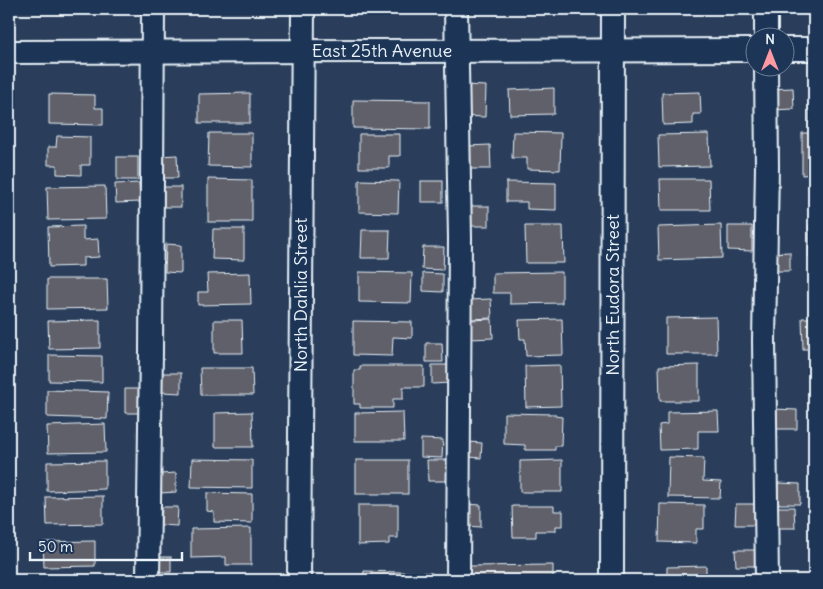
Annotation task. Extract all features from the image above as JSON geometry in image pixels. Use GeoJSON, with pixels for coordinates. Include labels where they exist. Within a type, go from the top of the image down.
{"type":"FeatureCollection","features":[{"type":"Feature","properties":{"kind":"street"},"geometry":{"type":"LineString","coordinates":[[148,580],[153,9]]}},
{"type":"Feature","properties":{"kind":"street","name":"North Dahlia Street"},"geometry":{"type":"LineString","coordinates":[[299,580],[303,9]]}},
{"type":"Feature","properties":{"kind":"street"},"geometry":{"type":"LineString","coordinates":[[456,9],[460,238],[458,580]]}},
{"type":"Feature","properties":{"kind":"street","name":"North Eudora Street"},"geometry":{"type":"LineString","coordinates":[[612,580],[613,9]]}},
{"type":"Feature","properties":{"kind":"street"},"geometry":{"type":"LineString","coordinates":[[766,9],[766,28]]}},
{"type":"Feature","properties":{"kind":"street"},"geometry":{"type":"LineString","coordinates":[[796,49],[814,49]]}},
{"type":"Feature","properties":{"kind":"street","name":"East 25th Avenue"},"geometry":{"type":"LineString","coordinates":[[9,52],[746,50]]}},
{"type":"Feature","properties":{"kind":"street"},"geometry":{"type":"LineString","coordinates":[[766,78],[767,167],[764,342],[767,580]]}},
{"type":"Feature","properties":{"kind":"building"},"geometry":{"type":"Polygon","coordinates":[[[464,85],[486,86],[485,117],[462,116],[464,85]]]}},
{"type":"Feature","properties":{"kind":"building"},"geometry":{"type":"Polygon","coordinates":[[[554,88],[554,114],[510,115],[509,90],[554,88]]]}},
{"type":"Feature","properties":{"kind":"building"},"geometry":{"type":"Polygon","coordinates":[[[793,88],[794,109],[772,110],[771,89],[793,88]]]}},
{"type":"Feature","properties":{"kind":"building"},"geometry":{"type":"Polygon","coordinates":[[[700,92],[701,114],[693,114],[693,124],[663,125],[662,93],[700,92]]]}},
{"type":"Feature","properties":{"kind":"building"},"geometry":{"type":"Polygon","coordinates":[[[250,93],[250,123],[199,123],[199,94],[250,93]]]}},
{"type":"Feature","properties":{"kind":"building"},"geometry":{"type":"Polygon","coordinates":[[[49,94],[95,95],[95,108],[103,108],[103,125],[49,124],[49,94]]]}},
{"type":"Feature","properties":{"kind":"building"},"geometry":{"type":"Polygon","coordinates":[[[810,97],[814,97],[814,127],[810,127],[810,97]]]}},
{"type":"Feature","properties":{"kind":"building"},"geometry":{"type":"Polygon","coordinates":[[[353,100],[430,101],[430,129],[353,128],[353,100]]]}},
{"type":"Feature","properties":{"kind":"building"},"geometry":{"type":"Polygon","coordinates":[[[513,132],[561,133],[560,170],[527,169],[527,158],[512,158],[513,132]]]}},
{"type":"Feature","properties":{"kind":"building"},"geometry":{"type":"Polygon","coordinates":[[[209,133],[252,133],[252,167],[208,166],[209,133]]]}},
{"type":"Feature","properties":{"kind":"building"},"geometry":{"type":"Polygon","coordinates":[[[802,133],[814,133],[814,174],[802,175],[802,133]]]}},
{"type":"Feature","properties":{"kind":"building"},"geometry":{"type":"Polygon","coordinates":[[[359,134],[400,134],[400,156],[389,156],[389,168],[359,168],[359,134]]]}},
{"type":"Feature","properties":{"kind":"building"},"geometry":{"type":"Polygon","coordinates":[[[709,134],[710,166],[659,167],[658,135],[709,134]]]}},
{"type":"Feature","properties":{"kind":"building"},"geometry":{"type":"Polygon","coordinates":[[[57,136],[90,137],[90,165],[81,165],[81,175],[57,174],[57,165],[48,165],[48,147],[56,147],[57,136]]]}},
{"type":"Feature","properties":{"kind":"building"},"geometry":{"type":"Polygon","coordinates":[[[490,145],[491,169],[468,169],[467,146],[490,145]]]}},
{"type":"Feature","properties":{"kind":"building"},"geometry":{"type":"Polygon","coordinates":[[[177,155],[178,178],[160,178],[159,156],[177,155]]]}},
{"type":"Feature","properties":{"kind":"building"},"geometry":{"type":"Polygon","coordinates":[[[117,157],[138,157],[138,180],[117,180],[117,157]]]}},
{"type":"Feature","properties":{"kind":"building"},"geometry":{"type":"Polygon","coordinates":[[[208,179],[252,180],[252,222],[208,222],[208,179]]]}},
{"type":"Feature","properties":{"kind":"building"},"geometry":{"type":"Polygon","coordinates":[[[660,179],[709,179],[710,210],[661,210],[660,179]]]}},
{"type":"Feature","properties":{"kind":"building"},"geometry":{"type":"Polygon","coordinates":[[[359,180],[399,181],[398,213],[359,212],[359,180]]]}},
{"type":"Feature","properties":{"kind":"building"},"geometry":{"type":"Polygon","coordinates":[[[421,181],[443,181],[443,202],[421,202],[421,181]]]}},
{"type":"Feature","properties":{"kind":"building"},"geometry":{"type":"Polygon","coordinates":[[[506,182],[556,183],[556,210],[527,209],[527,202],[506,202],[506,182]]]}},
{"type":"Feature","properties":{"kind":"building"},"geometry":{"type":"Polygon","coordinates":[[[139,183],[140,202],[116,203],[115,184],[139,183]]]}},
{"type":"Feature","properties":{"kind":"building"},"geometry":{"type":"Polygon","coordinates":[[[105,186],[106,219],[48,220],[47,187],[105,186]]]}},
{"type":"Feature","properties":{"kind":"building"},"geometry":{"type":"Polygon","coordinates":[[[159,187],[181,187],[181,207],[159,207],[159,187]]]}},
{"type":"Feature","properties":{"kind":"building"},"geometry":{"type":"Polygon","coordinates":[[[469,206],[489,206],[489,226],[469,226],[469,206]]]}},
{"type":"Feature","properties":{"kind":"building"},"geometry":{"type":"Polygon","coordinates":[[[721,225],[722,258],[659,260],[658,227],[721,225]]]}},
{"type":"Feature","properties":{"kind":"building"},"geometry":{"type":"Polygon","coordinates":[[[83,226],[83,240],[98,239],[99,257],[83,258],[83,266],[49,267],[48,227],[83,226]]]}},
{"type":"Feature","properties":{"kind":"building"},"geometry":{"type":"Polygon","coordinates":[[[525,226],[563,226],[564,263],[526,263],[525,226]]]}},
{"type":"Feature","properties":{"kind":"building"},"geometry":{"type":"Polygon","coordinates":[[[728,226],[752,226],[752,251],[728,250],[728,226]]]}},
{"type":"Feature","properties":{"kind":"building"},"geometry":{"type":"Polygon","coordinates":[[[809,226],[814,226],[814,256],[809,256],[809,226]]]}},
{"type":"Feature","properties":{"kind":"building"},"geometry":{"type":"Polygon","coordinates":[[[213,229],[244,229],[244,260],[212,259],[213,229]]]}},
{"type":"Feature","properties":{"kind":"building"},"geometry":{"type":"Polygon","coordinates":[[[362,230],[390,230],[389,258],[361,258],[362,230]]]}},
{"type":"Feature","properties":{"kind":"building"},"geometry":{"type":"Polygon","coordinates":[[[166,244],[181,245],[181,273],[165,272],[166,244]]]}},
{"type":"Feature","properties":{"kind":"building"},"geometry":{"type":"Polygon","coordinates":[[[423,247],[444,247],[443,270],[422,269],[423,247]]]}},
{"type":"Feature","properties":{"kind":"building"},"geometry":{"type":"Polygon","coordinates":[[[790,252],[790,271],[770,271],[769,253],[790,252]]]}},
{"type":"Feature","properties":{"kind":"building"},"geometry":{"type":"Polygon","coordinates":[[[359,272],[412,273],[411,303],[359,302],[359,272]]]}},
{"type":"Feature","properties":{"kind":"building"},"geometry":{"type":"Polygon","coordinates":[[[562,272],[562,303],[510,304],[510,293],[493,293],[493,273],[562,272]]]}},
{"type":"Feature","properties":{"kind":"building"},"geometry":{"type":"Polygon","coordinates":[[[810,272],[814,272],[814,303],[811,304],[810,272]]]}},
{"type":"Feature","properties":{"kind":"building"},"geometry":{"type":"Polygon","coordinates":[[[250,273],[251,304],[198,305],[198,292],[208,292],[207,274],[250,273]]]}},
{"type":"Feature","properties":{"kind":"building"},"geometry":{"type":"Polygon","coordinates":[[[423,273],[443,274],[443,292],[423,291],[423,273]]]}},
{"type":"Feature","properties":{"kind":"building"},"geometry":{"type":"Polygon","coordinates":[[[47,279],[107,279],[108,308],[47,309],[47,279]]]}},
{"type":"Feature","properties":{"kind":"building"},"geometry":{"type":"Polygon","coordinates":[[[491,299],[492,318],[470,319],[469,300],[491,299]]]}},
{"type":"Feature","properties":{"kind":"building"},"geometry":{"type":"Polygon","coordinates":[[[716,317],[717,354],[666,354],[666,318],[716,317]]]}},
{"type":"Feature","properties":{"kind":"building"},"geometry":{"type":"Polygon","coordinates":[[[802,318],[814,318],[814,349],[803,349],[802,318]]]}},
{"type":"Feature","properties":{"kind":"building"},"geometry":{"type":"Polygon","coordinates":[[[492,319],[493,338],[471,339],[470,320],[492,319]]]}},
{"type":"Feature","properties":{"kind":"building"},"geometry":{"type":"Polygon","coordinates":[[[562,319],[563,355],[526,356],[525,339],[520,339],[519,320],[562,319]]]}},
{"type":"Feature","properties":{"kind":"building"},"geometry":{"type":"Polygon","coordinates":[[[100,320],[100,348],[49,349],[48,321],[100,320]]]}},
{"type":"Feature","properties":{"kind":"building"},"geometry":{"type":"Polygon","coordinates":[[[214,320],[242,320],[243,353],[214,353],[214,320]]]}},
{"type":"Feature","properties":{"kind":"building"},"geometry":{"type":"Polygon","coordinates":[[[353,321],[412,322],[412,338],[393,337],[392,356],[353,355],[353,321]]]}},
{"type":"Feature","properties":{"kind":"building"},"geometry":{"type":"Polygon","coordinates":[[[426,343],[442,343],[443,362],[426,362],[426,343]]]}},
{"type":"Feature","properties":{"kind":"building"},"geometry":{"type":"Polygon","coordinates":[[[49,355],[102,356],[102,382],[49,381],[49,355]]]}},
{"type":"Feature","properties":{"kind":"building"},"geometry":{"type":"Polygon","coordinates":[[[432,365],[450,365],[450,383],[432,384],[432,365]]]}},
{"type":"Feature","properties":{"kind":"building"},"geometry":{"type":"Polygon","coordinates":[[[560,365],[561,406],[526,407],[525,366],[560,365]]]}},
{"type":"Feature","properties":{"kind":"building"},"geometry":{"type":"Polygon","coordinates":[[[699,365],[699,401],[660,401],[659,366],[699,365]]]}},
{"type":"Feature","properties":{"kind":"building"},"geometry":{"type":"Polygon","coordinates":[[[360,366],[424,366],[424,387],[403,387],[403,399],[393,399],[393,408],[360,408],[360,404],[354,404],[354,370],[360,370],[360,366]]]}},
{"type":"Feature","properties":{"kind":"building"},"geometry":{"type":"Polygon","coordinates":[[[200,368],[252,368],[253,395],[201,395],[200,368]]]}},
{"type":"Feature","properties":{"kind":"building"},"geometry":{"type":"Polygon","coordinates":[[[162,373],[181,373],[181,393],[162,392],[162,373]]]}},
{"type":"Feature","properties":{"kind":"building"},"geometry":{"type":"Polygon","coordinates":[[[125,389],[143,389],[142,413],[125,413],[125,389]]]}},
{"type":"Feature","properties":{"kind":"building"},"geometry":{"type":"Polygon","coordinates":[[[47,390],[108,392],[107,419],[47,417],[47,390]]]}},
{"type":"Feature","properties":{"kind":"building"},"geometry":{"type":"Polygon","coordinates":[[[774,409],[797,410],[797,429],[774,429],[774,409]]]}},
{"type":"Feature","properties":{"kind":"building"},"geometry":{"type":"Polygon","coordinates":[[[718,411],[719,431],[698,431],[698,449],[660,450],[659,425],[667,424],[667,412],[718,411]]]}},
{"type":"Feature","properties":{"kind":"building"},"geometry":{"type":"Polygon","coordinates":[[[252,412],[253,447],[215,447],[215,413],[252,412]]]}},
{"type":"Feature","properties":{"kind":"building"},"geometry":{"type":"Polygon","coordinates":[[[403,412],[404,441],[355,441],[355,413],[403,412]]]}},
{"type":"Feature","properties":{"kind":"building"},"geometry":{"type":"Polygon","coordinates":[[[504,413],[555,414],[555,416],[562,417],[561,446],[555,446],[555,450],[525,450],[525,445],[504,444],[504,413]]]}},
{"type":"Feature","properties":{"kind":"building"},"geometry":{"type":"Polygon","coordinates":[[[105,424],[106,452],[48,453],[47,426],[105,424]]]}},
{"type":"Feature","properties":{"kind":"building"},"geometry":{"type":"Polygon","coordinates":[[[421,439],[443,440],[442,458],[421,457],[421,439]]]}},
{"type":"Feature","properties":{"kind":"building"},"geometry":{"type":"Polygon","coordinates":[[[469,442],[482,443],[481,458],[468,457],[469,442]]]}},
{"type":"Feature","properties":{"kind":"building"},"geometry":{"type":"Polygon","coordinates":[[[669,457],[704,458],[703,481],[721,482],[720,498],[668,497],[669,457]]]}},
{"type":"Feature","properties":{"kind":"building"},"geometry":{"type":"Polygon","coordinates":[[[192,459],[252,460],[252,488],[191,487],[192,459]]]}},
{"type":"Feature","properties":{"kind":"building"},"geometry":{"type":"Polygon","coordinates":[[[356,460],[408,460],[408,494],[356,494],[356,460]]]}},
{"type":"Feature","properties":{"kind":"building"},"geometry":{"type":"Polygon","coordinates":[[[427,460],[447,460],[447,481],[428,481],[427,460]]]}},
{"type":"Feature","properties":{"kind":"building"},"geometry":{"type":"Polygon","coordinates":[[[562,460],[562,492],[520,492],[520,461],[562,460]]]}},
{"type":"Feature","properties":{"kind":"building"},"geometry":{"type":"Polygon","coordinates":[[[105,461],[105,489],[47,491],[47,462],[105,461]]]}},
{"type":"Feature","properties":{"kind":"building"},"geometry":{"type":"Polygon","coordinates":[[[176,473],[176,492],[160,493],[160,474],[176,473]]]}},
{"type":"Feature","properties":{"kind":"building"},"geometry":{"type":"Polygon","coordinates":[[[778,483],[800,484],[800,504],[778,504],[778,483]]]}},
{"type":"Feature","properties":{"kind":"building"},"geometry":{"type":"Polygon","coordinates":[[[207,493],[252,494],[252,523],[214,522],[214,512],[207,511],[207,493]]]}},
{"type":"Feature","properties":{"kind":"building"},"geometry":{"type":"Polygon","coordinates":[[[103,496],[103,524],[47,525],[46,497],[103,496]]]}},
{"type":"Feature","properties":{"kind":"building"},"geometry":{"type":"Polygon","coordinates":[[[465,504],[481,505],[481,527],[464,526],[465,504]]]}},
{"type":"Feature","properties":{"kind":"building"},"geometry":{"type":"Polygon","coordinates":[[[660,504],[704,505],[704,529],[696,529],[696,543],[659,542],[660,504]]]}},
{"type":"Feature","properties":{"kind":"building"},"geometry":{"type":"Polygon","coordinates":[[[736,504],[758,504],[757,525],[735,525],[736,504]]]}},
{"type":"Feature","properties":{"kind":"building"},"geometry":{"type":"Polygon","coordinates":[[[358,505],[398,505],[398,538],[389,538],[389,544],[358,545],[358,505]]]}},
{"type":"Feature","properties":{"kind":"building"},"geometry":{"type":"Polygon","coordinates":[[[512,506],[554,506],[554,511],[563,511],[563,526],[556,526],[556,531],[536,531],[536,537],[513,537],[512,506]]]}},
{"type":"Feature","properties":{"kind":"building"},"geometry":{"type":"Polygon","coordinates":[[[162,507],[178,507],[177,526],[161,525],[162,507]]]}},
{"type":"Feature","properties":{"kind":"building"},"geometry":{"type":"Polygon","coordinates":[[[775,507],[794,507],[795,528],[775,528],[775,507]]]}},
{"type":"Feature","properties":{"kind":"building"},"geometry":{"type":"Polygon","coordinates":[[[251,528],[251,565],[226,565],[226,557],[191,558],[191,529],[251,528]]]}},
{"type":"Feature","properties":{"kind":"building"},"geometry":{"type":"Polygon","coordinates":[[[95,541],[95,566],[44,567],[43,542],[95,541]]]}},
{"type":"Feature","properties":{"kind":"building"},"geometry":{"type":"Polygon","coordinates":[[[735,550],[755,550],[755,566],[736,566],[735,550]]]}},
{"type":"Feature","properties":{"kind":"building"},"geometry":{"type":"Polygon","coordinates":[[[155,557],[171,557],[171,572],[155,572],[155,557]]]}},
{"type":"Feature","properties":{"kind":"building"},"geometry":{"type":"Polygon","coordinates":[[[553,565],[553,580],[470,580],[470,566],[553,565]]]}},
{"type":"Feature","properties":{"kind":"building"},"geometry":{"type":"Polygon","coordinates":[[[706,566],[706,580],[667,580],[667,567],[706,566]]]}},
{"type":"Feature","properties":{"kind":"building"},"geometry":{"type":"Polygon","coordinates":[[[364,571],[432,573],[432,580],[363,580],[364,571]]]}},
{"type":"Feature","properties":{"kind":"building"},"geometry":{"type":"Polygon","coordinates":[[[49,578],[99,578],[99,580],[49,580],[49,578]]]}}]}
